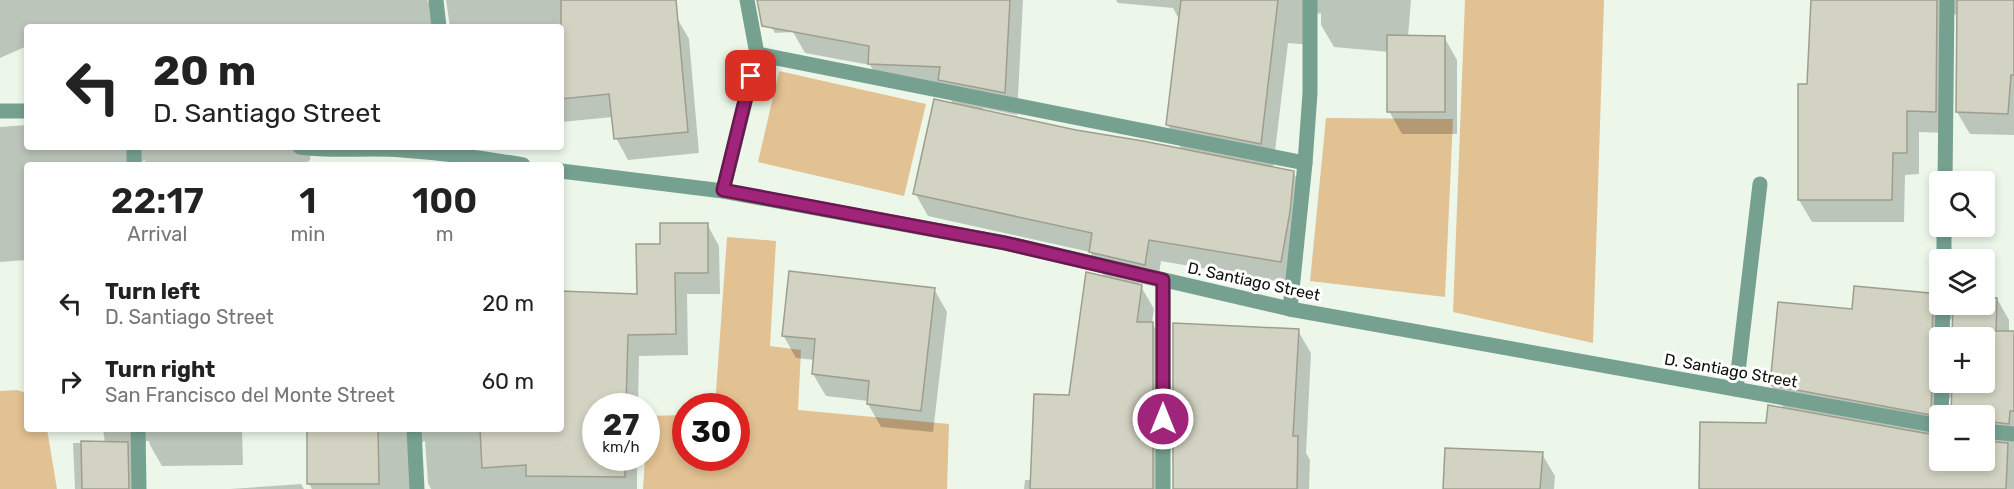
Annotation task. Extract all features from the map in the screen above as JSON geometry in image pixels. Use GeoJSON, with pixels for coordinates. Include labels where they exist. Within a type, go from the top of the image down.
{"type":"FeatureCollection","features":[{"type":"Feature","properties":{"kind":"street"},"geometry":{"type":"LineString","coordinates":[[436,0],[439,24]]}},
{"type":"Feature","properties":{"kind":"street"},"geometry":{"type":"LineString","coordinates":[[723,190],[757,54],[747,0]]}},
{"type":"Feature","properties":{"kind":"street"},"geometry":{"type":"LineString","coordinates":[[1290,309],[1310,93],[1310,0]]}},
{"type":"Feature","properties":{"kind":"street"},"geometry":{"type":"LineString","coordinates":[[1945,171],[1947,0]]}},
{"type":"Feature","properties":{"kind":"street"},"geometry":{"type":"LineString","coordinates":[[757,54],[1305,163]]}},
{"type":"Feature","properties":{"kind":"street"},"geometry":{"type":"LineString","coordinates":[[0,111],[24,111]]}},
{"type":"Feature","properties":{"kind":"street"},"geometry":{"type":"LineString","coordinates":[[320,150],[401,157],[450,151],[507,162]]}},
{"type":"Feature","properties":{"kind":"street","name":"D. Santiago Street"},"geometry":{"type":"LineString","coordinates":[[564,171],[723,190],[1005,243],[1290,309],[1929,424]]}},
{"type":"Feature","properties":{"kind":"street"},"geometry":{"type":"LineString","coordinates":[[1736,389],[1760,184]]}},
{"type":"Feature","properties":{"kind":"street"},"geometry":{"type":"LineString","coordinates":[[1163,280],[1163,489]]}},
{"type":"Feature","properties":{"kind":"street"},"geometry":{"type":"LineString","coordinates":[[138,432],[138,489]]}},
{"type":"Feature","properties":{"kind":"street"},"geometry":{"type":"LineString","coordinates":[[414,432],[417,489]]}},
{"type":"Feature","properties":{"kind":"street"},"geometry":{"type":"LineString","coordinates":[[1995,432],[2014,435]]}},
{"type":"Feature","properties":{"kind":"shaded area"},"geometry":{"type":"Polygon","coordinates":[[[1465,0],[1604,0],[1593,343],[1453,312],[1465,0]]]}},
{"type":"Feature","properties":{"kind":"shaded area"},"geometry":{"type":"Polygon","coordinates":[[[779,71],[926,104],[904,196],[758,162],[779,71]]]}},
{"type":"Feature","properties":{"kind":"shaded area"},"geometry":{"type":"Polygon","coordinates":[[[1326,118],[1453,119],[1445,297],[1310,281],[1326,118]]]}},
{"type":"Feature","properties":{"kind":"shaded area"},"geometry":{"type":"Polygon","coordinates":[[[727,237],[776,241],[770,346],[801,350],[798,410],[949,424],[947,489],[643,489],[644,471],[660,471],[660,416],[672,415],[672,471],[750,471],[750,393],[716,393],[727,237]]]}},
{"type":"Feature","properties":{"kind":"shaded area"},"geometry":{"type":"Polygon","coordinates":[[[0,391],[24,392],[24,432],[48,432],[57,489],[0,489],[0,391]]]}},
{"type":"Feature","properties":{"kind":"building"},"geometry":{"type":"Polygon","coordinates":[[[561,0],[676,0],[688,132],[614,139],[609,94],[564,99],[564,24],[561,24],[561,0]]]}},
{"type":"Feature","properties":{"kind":"building"},"geometry":{"type":"Polygon","coordinates":[[[757,0],[1010,0],[1005,93],[938,80],[940,67],[868,64],[869,46],[762,26],[757,0]]]}},
{"type":"Feature","properties":{"kind":"building"},"geometry":{"type":"Polygon","coordinates":[[[1181,0],[1278,0],[1261,144],[1166,125],[1181,0]]]}},
{"type":"Feature","properties":{"kind":"building"},"geometry":{"type":"Polygon","coordinates":[[[1811,0],[1937,0],[1936,112],[1907,111],[1907,153],[1893,153],[1892,200],[1798,200],[1798,84],[1807,84],[1811,0]]]}},
{"type":"Feature","properties":{"kind":"building"},"geometry":{"type":"Polygon","coordinates":[[[1957,0],[2014,0],[2014,75],[2011,75],[2008,114],[1956,112],[1957,0]]]}},
{"type":"Feature","properties":{"kind":"building"},"geometry":{"type":"Polygon","coordinates":[[[1387,35],[1445,36],[1445,112],[1387,112],[1387,35]]]}},
{"type":"Feature","properties":{"kind":"building"},"geometry":{"type":"Polygon","coordinates":[[[934,99],[1076,130],[1294,171],[1290,212],[1281,262],[1149,240],[1145,265],[1089,252],[1092,233],[913,194],[934,99]]]}},
{"type":"Feature","properties":{"kind":"building"},"geometry":{"type":"Polygon","coordinates":[[[660,223],[708,223],[708,273],[675,273],[676,334],[628,335],[626,393],[582,393],[582,471],[625,471],[625,477],[526,476],[526,465],[482,468],[480,432],[564,432],[564,291],[637,294],[636,244],[660,244],[660,223]]]}},
{"type":"Feature","properties":{"kind":"building"},"geometry":{"type":"Polygon","coordinates":[[[789,271],[935,288],[921,411],[867,404],[869,381],[812,374],[815,339],[782,336],[789,271]]]}},
{"type":"Feature","properties":{"kind":"building"},"geometry":{"type":"Polygon","coordinates":[[[1086,272],[1142,285],[1137,322],[1153,322],[1153,489],[1030,489],[1034,394],[1069,395],[1086,272]]]}},
{"type":"Feature","properties":{"kind":"building"},"geometry":{"type":"Polygon","coordinates":[[[1854,286],[1929,293],[1929,315],[1933,315],[1932,327],[1929,327],[1929,393],[1932,393],[1929,415],[1770,385],[1778,302],[1852,309],[1854,286]]]}},
{"type":"Feature","properties":{"kind":"building"},"geometry":{"type":"Polygon","coordinates":[[[1995,298],[1997,298],[1996,331],[2014,331],[2014,411],[2010,411],[2009,424],[1995,422],[1995,405],[1951,405],[1952,393],[1995,393],[1995,327],[1952,327],[1953,315],[1995,315],[1995,298]]]}},
{"type":"Feature","properties":{"kind":"building"},"geometry":{"type":"Polygon","coordinates":[[[1173,323],[1299,329],[1293,436],[1298,436],[1297,489],[1173,489],[1173,323]]]}},
{"type":"Feature","properties":{"kind":"building"},"geometry":{"type":"Polygon","coordinates":[[[1768,405],[1929,434],[1929,471],[1995,471],[1995,442],[2008,443],[2006,489],[1699,489],[1700,422],[1766,423],[1768,405]]]}},
{"type":"Feature","properties":{"kind":"building"},"geometry":{"type":"Polygon","coordinates":[[[307,432],[378,432],[379,484],[307,484],[307,432]]]}},
{"type":"Feature","properties":{"kind":"building"},"geometry":{"type":"Polygon","coordinates":[[[81,441],[128,442],[129,489],[82,489],[81,441]]]}},
{"type":"Feature","properties":{"kind":"building"},"geometry":{"type":"Polygon","coordinates":[[[1445,448],[1543,452],[1540,489],[1443,489],[1445,448]]]}},
{"type":"Feature","properties":{"kind":"route"},"geometry":{"type":"LineString","coordinates":[[751,76],[723,190],[1005,243],[1163,280],[1163,419]]}}]}
